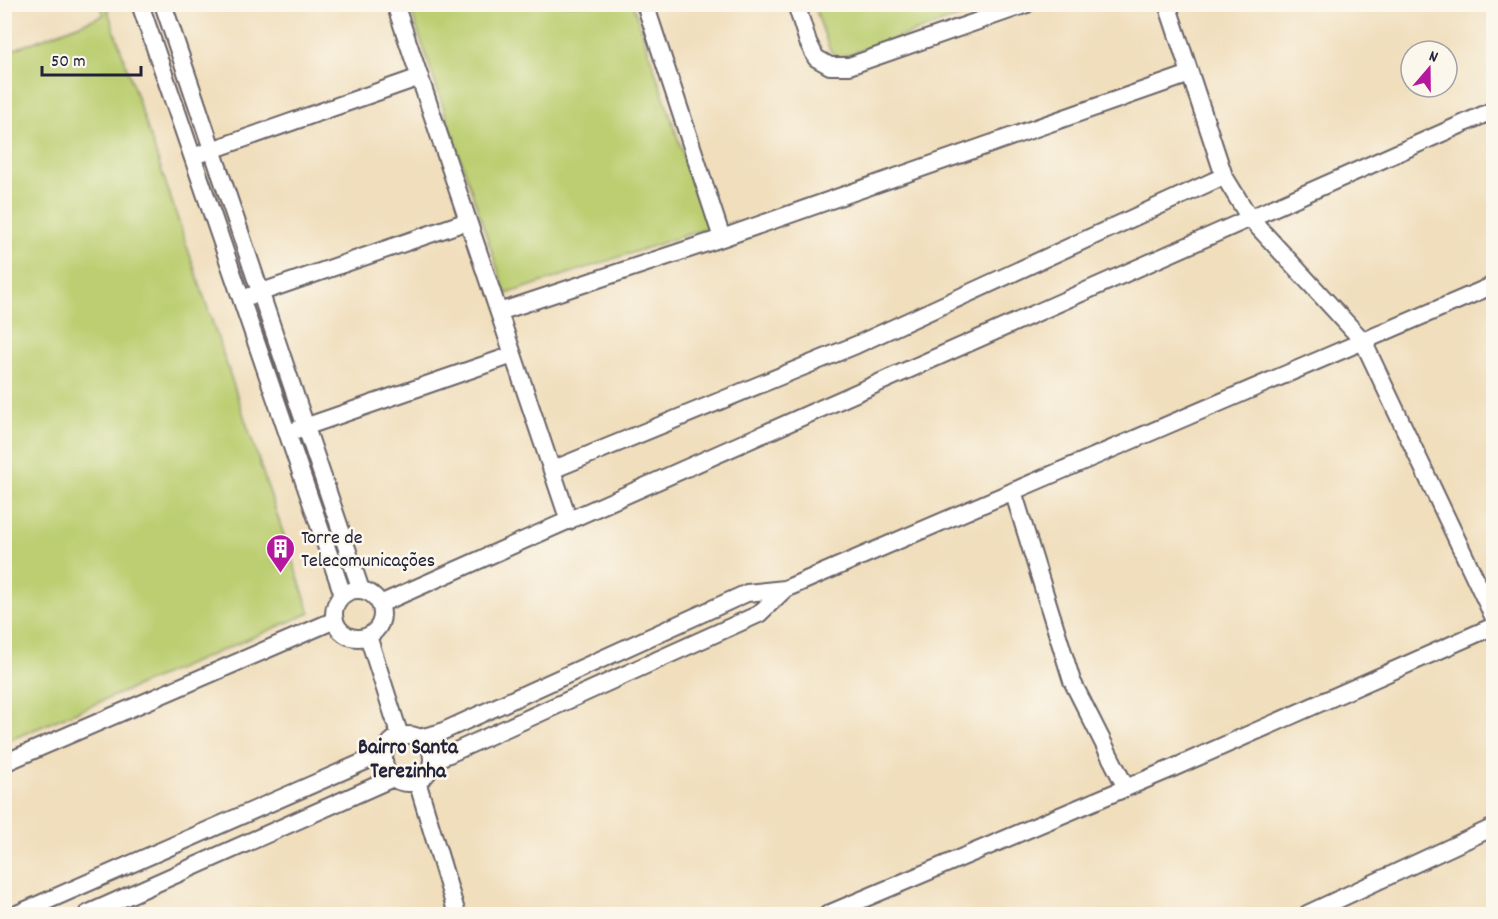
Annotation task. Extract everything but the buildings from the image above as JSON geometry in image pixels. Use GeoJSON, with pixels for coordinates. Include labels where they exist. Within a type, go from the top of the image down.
{"type":"FeatureCollection","features":[{"type":"Feature","properties":{"kind":"street"},"geometry":{"type":"LineString","coordinates":[[395,4],[569,520]]}},
{"type":"Feature","properties":{"kind":"street"},"geometry":{"type":"LineString","coordinates":[[645,4],[722,238]]}},
{"type":"Feature","properties":{"kind":"street"},"geometry":{"type":"LineString","coordinates":[[796,4],[808,42],[816,58],[830,66],[849,66],[1022,5]]}},
{"type":"Feature","properties":{"kind":"street"},"geometry":{"type":"LineString","coordinates":[[1167,4],[1224,176],[1249,217],[1363,341],[1494,618]]}},
{"type":"Feature","properties":{"kind":"street"},"geometry":{"type":"LineString","coordinates":[[343,595],[142,10],[167,6],[212,150],[361,590]]}},
{"type":"Feature","properties":{"kind":"street"},"geometry":{"type":"LineString","coordinates":[[499,312],[722,238],[1190,74]]}},
{"type":"Feature","properties":{"kind":"street"},"geometry":{"type":"LineString","coordinates":[[192,156],[420,77]]}},
{"type":"Feature","properties":{"kind":"street"},"geometry":{"type":"LineString","coordinates":[[380,604],[1494,110]]}},
{"type":"Feature","properties":{"kind":"street"},"geometry":{"type":"LineString","coordinates":[[552,470],[856,345],[1224,176]]}},
{"type":"Feature","properties":{"kind":"street"},"geometry":{"type":"LineString","coordinates":[[241,299],[468,221]]}},
{"type":"Feature","properties":{"kind":"street"},"geometry":{"type":"LineString","coordinates":[[419,738],[439,733],[747,593],[785,589],[1494,285]]}},
{"type":"Feature","properties":{"kind":"street"},"geometry":{"type":"LineString","coordinates":[[287,433],[513,355]]}},
{"type":"Feature","properties":{"kind":"street"},"geometry":{"type":"LineString","coordinates":[[1013,491],[1072,681],[1126,788]]}},
{"type":"Feature","properties":{"kind":"street"},"geometry":{"type":"LineString","coordinates":[[432,760],[759,614],[785,589]]}},
{"type":"Feature","properties":{"kind":"street"},"geometry":{"type":"LineString","coordinates":[[361,590],[372,594],[380,604],[382,619],[374,632],[361,638],[348,636],[342,632],[335,620],[335,606],[343,595],[361,590]]}},
{"type":"Feature","properties":{"kind":"street"},"geometry":{"type":"LineString","coordinates":[[747,593],[759,614]]}},
{"type":"Feature","properties":{"kind":"street"},"geometry":{"type":"LineString","coordinates":[[4,762],[335,620]]}},
{"type":"Feature","properties":{"kind":"street"},"geometry":{"type":"LineString","coordinates":[[828,915],[1126,788],[1494,626]]}},
{"type":"Feature","properties":{"kind":"street"},"geometry":{"type":"LineString","coordinates":[[368,636],[400,736]]}},
{"type":"Feature","properties":{"kind":"street"},"geometry":{"type":"LineString","coordinates":[[17,915],[384,753],[392,740],[400,736],[413,735],[419,738],[429,747],[432,760],[428,773],[417,781],[405,783],[388,773],[384,753]]}},
{"type":"Feature","properties":{"kind":"street"},"geometry":{"type":"LineString","coordinates":[[87,915],[393,778]]}},
{"type":"Feature","properties":{"kind":"street"},"geometry":{"type":"LineString","coordinates":[[417,781],[457,915]]}},
{"type":"Feature","properties":{"kind":"street"},"geometry":{"type":"LineString","coordinates":[[1307,915],[1494,827]]}},
{"type":"Feature","properties":{"kind":"green space"},"geometry":{"type":"Polygon","coordinates":[[[814,4],[996,5],[843,56],[834,55],[829,48],[814,4]]]}},
{"type":"Feature","properties":{"kind":"green space"},"geometry":{"type":"Polygon","coordinates":[[[100,5],[106,5],[310,613],[5,742],[5,53],[104,15],[100,5]]]}},
{"type":"Feature","properties":{"kind":"green space"},"geometry":{"type":"Polygon","coordinates":[[[409,5],[633,5],[708,228],[506,294],[409,5]]]}},
{"type":"Feature","properties":{"kind":"place","name":"Torre de Telecomunicações"},"geometry":{"type":"Point","coordinates":[280,574]}},
{"type":"Feature","properties":{"kind":"district","name":"Bairro Santa Terezinha"},"geometry":{"type":"Point","coordinates":[408,758]}}]}
